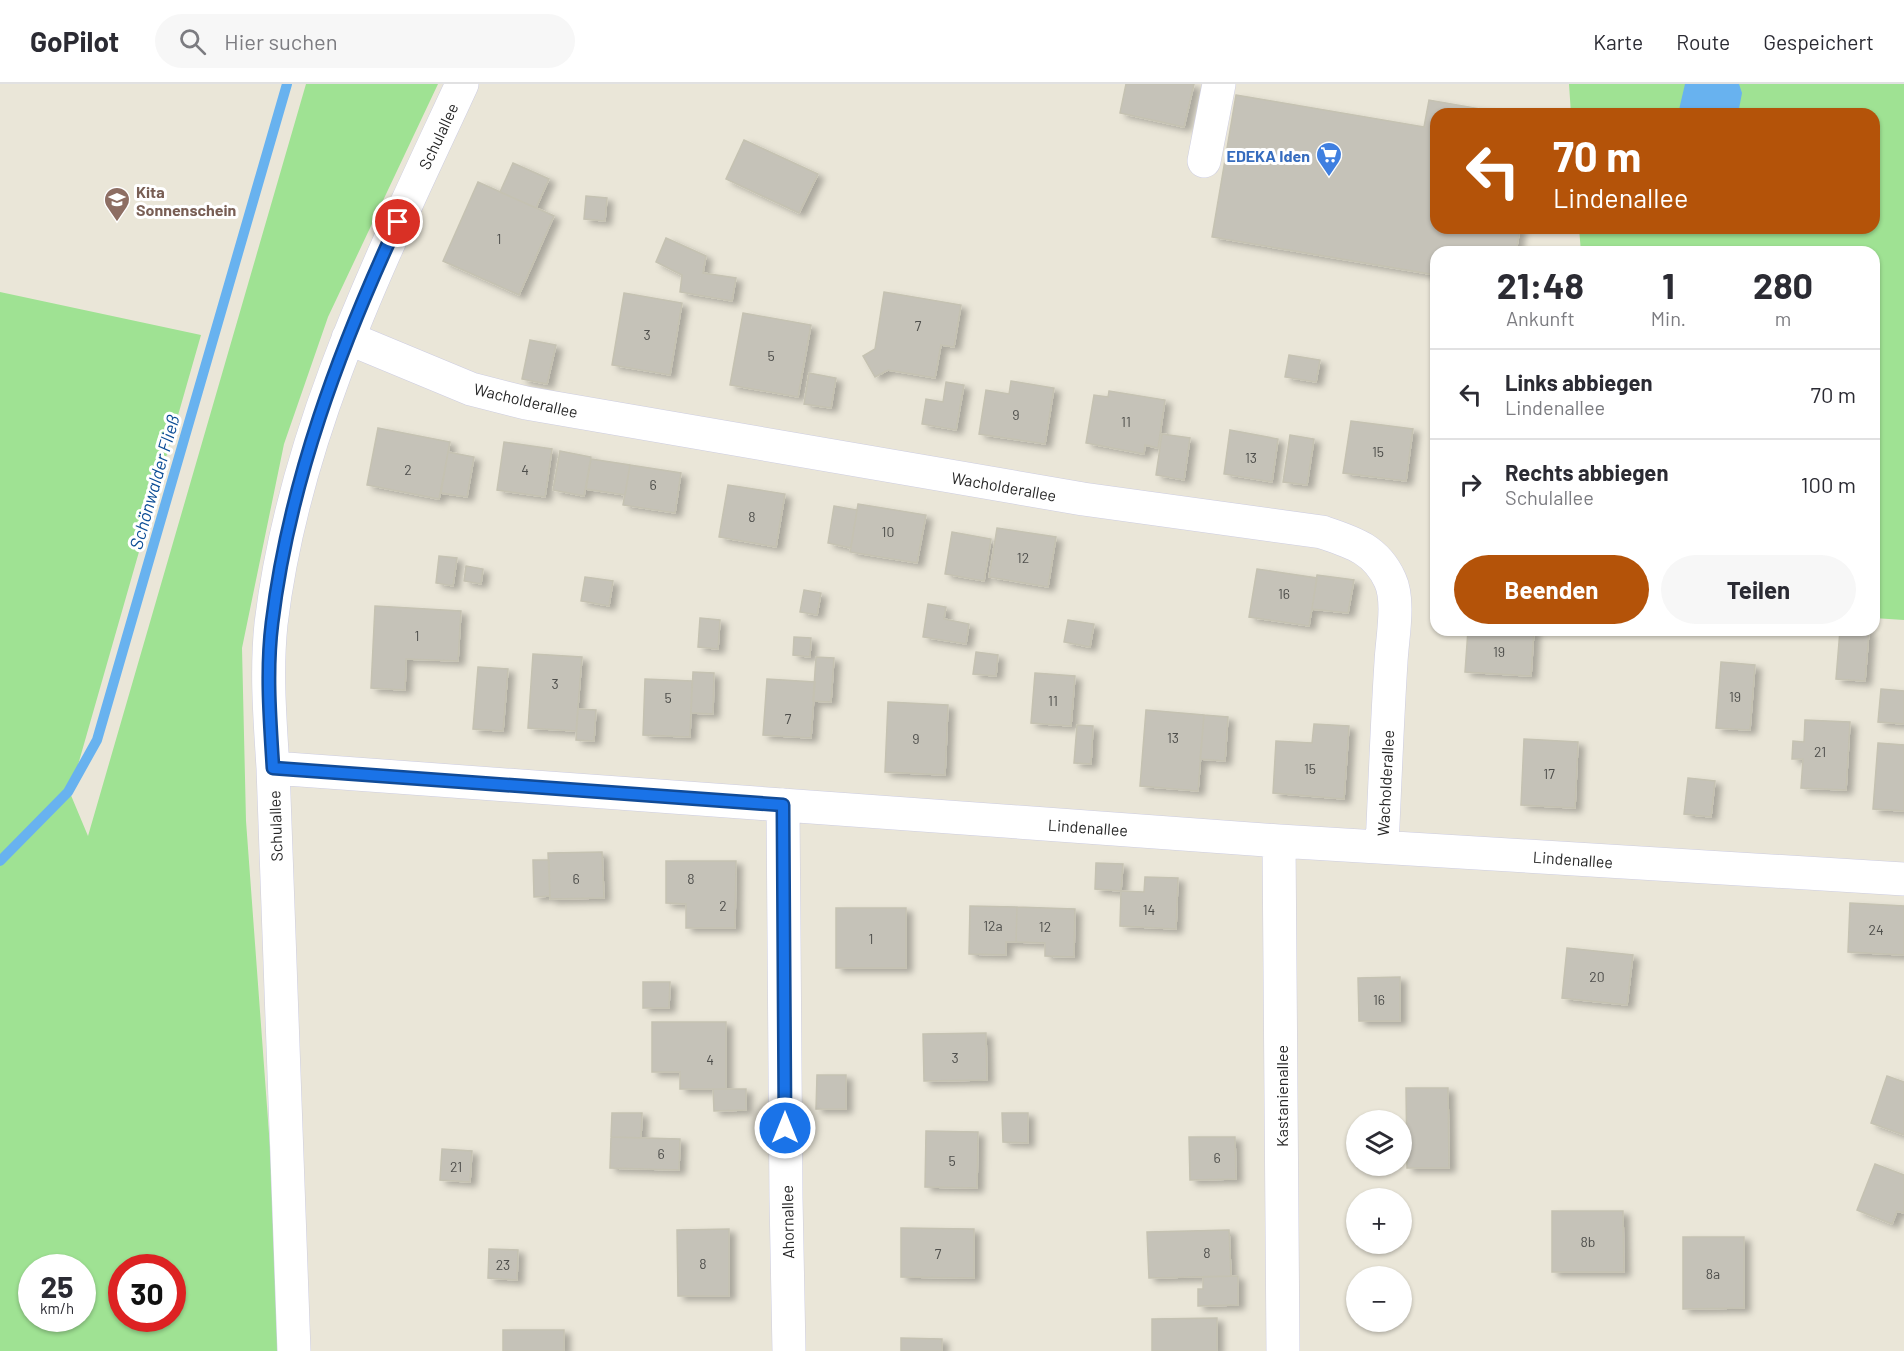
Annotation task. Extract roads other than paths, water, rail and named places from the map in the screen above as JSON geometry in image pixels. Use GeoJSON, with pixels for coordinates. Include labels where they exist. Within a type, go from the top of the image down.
{"type":"FeatureCollection","features":[{"type":"Feature","properties":{"kind":"street","name":"Schulallee"},"geometry":{"type":"LineString","coordinates":[[294,1351],[273,768],[268,696],[271,625],[293,505],[324,404],[380,261],[462,84]]}},
{"type":"Feature","properties":{"kind":"street"},"geometry":{"type":"LineString","coordinates":[[1204,160],[1219,84]]}},
{"type":"Feature","properties":{"kind":"street","name":"Wacholderallee"},"geometry":{"type":"LineString","coordinates":[[348,338],[471,389],[526,403],[1083,499],[1322,532],[1355,543],[1375,556],[1391,582],[1395,611],[1382,846]]}},
{"type":"Feature","properties":{"kind":"street","name":"Lindenallee"},"geometry":{"type":"LineString","coordinates":[[273,768],[1279,841],[1904,879]]}},
{"type":"Feature","properties":{"kind":"street","name":"Ahornallee"},"geometry":{"type":"LineString","coordinates":[[783,805],[789,1351]]}},
{"type":"Feature","properties":{"kind":"street","name":"Kastanienallee"},"geometry":{"type":"LineString","coordinates":[[1279,841],[1283,1351]]}},
{"type":"Feature","properties":{"kind":"water"},"geometry":{"type":"Polygon","coordinates":[[[1685,84],[1739,84],[1742,93],[1739,108],[1679,108],[1685,84]]]}},
{"type":"Feature","properties":{"kind":"waterway","name":"Schönwalder Fließ"},"geometry":{"type":"LineString","coordinates":[[0,861],[68,792],[97,740],[287,84]]}},
{"type":"Feature","properties":{"kind":"place","name":"EDEKA Iden"},"geometry":{"type":"Point","coordinates":[1329,178]}},
{"type":"Feature","properties":{"kind":"place","name":"Kita Sonnenschein"},"geometry":{"type":"Point","coordinates":[117,223]}}]}
